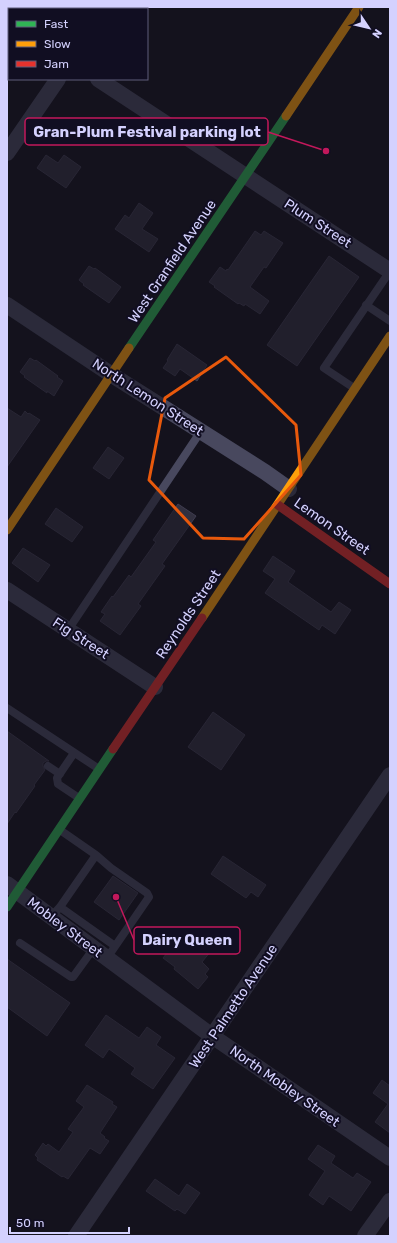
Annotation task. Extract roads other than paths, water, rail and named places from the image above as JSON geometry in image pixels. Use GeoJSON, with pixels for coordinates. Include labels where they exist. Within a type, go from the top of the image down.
{"type":"FeatureCollection","features":[{"type":"Feature","properties":{"kind":"street","name":"West Granfield Avenue"},"geometry":{"type":"LineString","coordinates":[[7,530],[359,7]]}},
{"type":"Feature","properties":{"kind":"street"},"geometry":{"type":"LineString","coordinates":[[7,154],[57,80]]}},
{"type":"Feature","properties":{"kind":"street","name":"Plum Street"},"geometry":{"type":"LineString","coordinates":[[100,80],[390,271]]}},
{"type":"Feature","properties":{"kind":"street","name":"North Lemon Street"},"geometry":{"type":"LineString","coordinates":[[7,305],[112,375],[202,431],[289,489]]}},
{"type":"Feature","properties":{"kind":"street","name":"Reynolds Street"},"geometry":{"type":"LineString","coordinates":[[7,907],[12,888],[60,829],[390,336]]}},
{"type":"Feature","properties":{"kind":"street","name":"Lemon Street"},"geometry":{"type":"LineString","coordinates":[[278,505],[390,584]]}},
{"type":"Feature","properties":{"kind":"street","name":"Fig Street"},"geometry":{"type":"LineString","coordinates":[[7,590],[156,687]]}},
{"type":"Feature","properties":{"kind":"street","name":"West Palmetto Avenue"},"geometry":{"type":"LineString","coordinates":[[76,1236],[390,775]]}},
{"type":"Feature","properties":{"kind":"street","name":"Mobley Street"},"geometry":{"type":"LineString","coordinates":[[12,888],[56,912],[94,948],[111,952],[123,970]]}},
{"type":"Feature","properties":{"kind":"street","name":"North Mobley Street"},"geometry":{"type":"LineString","coordinates":[[123,970],[212,1036],[390,1158]]}},
{"type":"Feature","properties":{"kind":"street"},"geometry":{"type":"LineString","coordinates":[[365,1236],[390,1201]]}},
{"type":"Feature","properties":{"kind":"lane"},"geometry":{"type":"LineString","coordinates":[[355,389],[324,368],[390,271]]}},
{"type":"Feature","properties":{"kind":"lane"},"geometry":{"type":"LineString","coordinates":[[366,305],[390,321]]}},
{"type":"Feature","properties":{"kind":"lane"},"geometry":{"type":"LineString","coordinates":[[68,630],[202,431]]}},
{"type":"Feature","properties":{"kind":"lane"},"geometry":{"type":"LineString","coordinates":[[7,708],[100,770]]}},
{"type":"Feature","properties":{"kind":"lane"},"geometry":{"type":"LineString","coordinates":[[74,752],[57,778],[58,784],[80,799]]}},
{"type":"Feature","properties":{"kind":"lane"},"geometry":{"type":"LineString","coordinates":[[48,766],[60,774]]}},
{"type":"Feature","properties":{"kind":"lane"},"geometry":{"type":"LineString","coordinates":[[60,829],[96,855],[111,868],[147,893],[149,897],[111,952],[56,912],[96,855]]}},
{"type":"Feature","properties":{"kind":"lane"},"geometry":{"type":"LineString","coordinates":[[20,943],[71,977],[73,977],[94,948]]}},
{"type":"Feature","properties":{"kind":"place","name":"Gran-Plum Festival parking lot"},"geometry":{"type":"Point","coordinates":[326,151]}},
{"type":"Feature","properties":{"kind":"place","name":"Dairy Queen"},"geometry":{"type":"Point","coordinates":[116,897]}}]}
